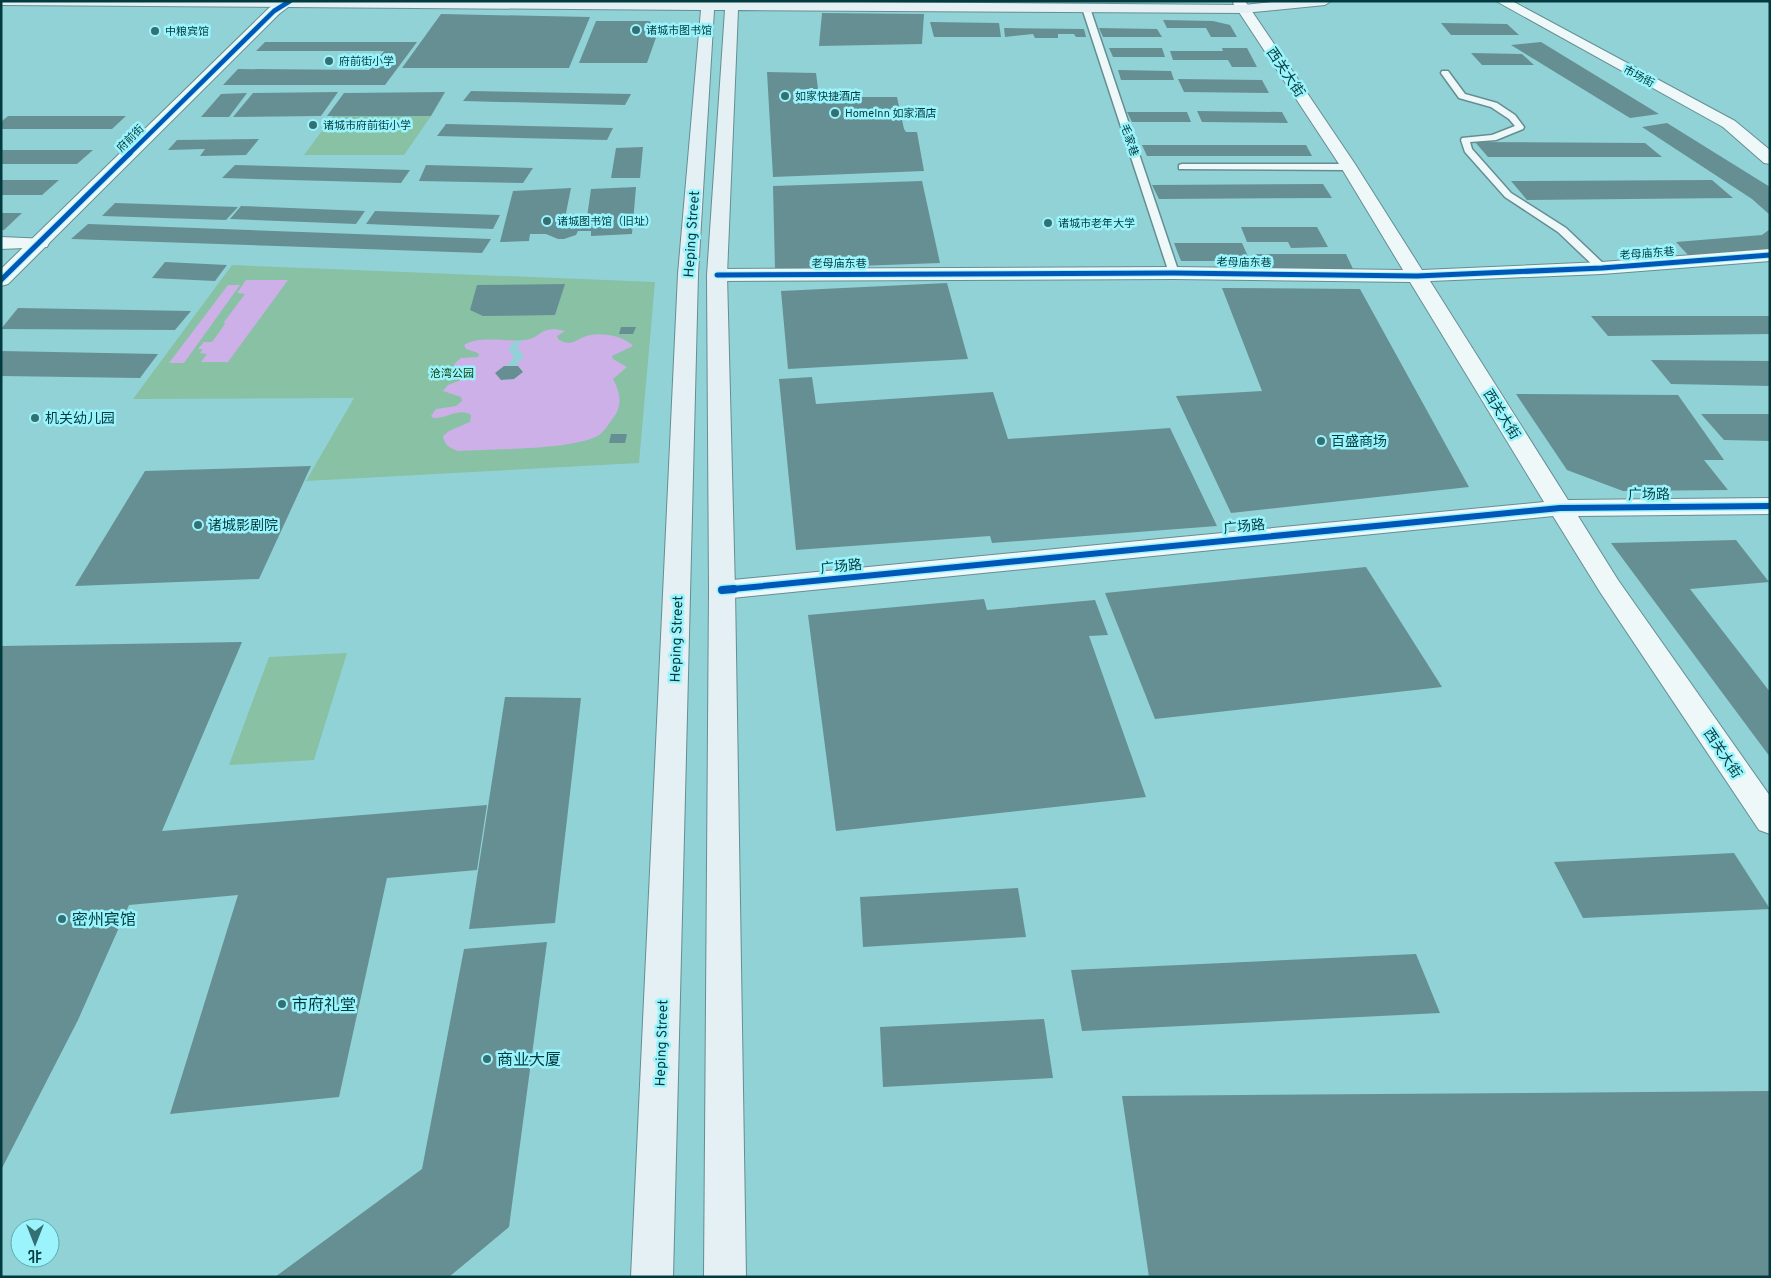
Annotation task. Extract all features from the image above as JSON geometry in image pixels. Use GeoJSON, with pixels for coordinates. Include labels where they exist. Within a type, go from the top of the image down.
{"type":"FeatureCollection","features":[{"type":"Feature","properties":{"kind":"main road"},"geometry":{"type":"LineString","coordinates":[[1,1],[281,4],[719,4],[1086,8],[1325,1]]}},
{"type":"Feature","properties":{"kind":"main road"},"geometry":{"type":"LineString","coordinates":[[868,1],[1245,4]]}},
{"type":"Feature","properties":{"kind":"main road","name":"Heping Street"},"geometry":{"type":"LineString","coordinates":[[719,4],[717,275],[722,590],[725,1277]]}},
{"type":"Feature","properties":{"kind":"main road","name":"Heping Street"},"geometry":{"type":"LineString","coordinates":[[652,1277],[688,274],[719,4]]}},
{"type":"Feature","properties":{"kind":"street","name":"市场街"},"geometry":{"type":"LineString","coordinates":[[1502,1],[1729,124],[1770,159]]}},
{"type":"Feature","properties":{"kind":"street","name":"府前街"},"geometry":{"type":"LineString","coordinates":[[1,280],[281,4]]}},
{"type":"Feature","properties":{"kind":"street","name":"西关大街"},"geometry":{"type":"LineString","coordinates":[[1245,4],[1349,167],[1609,586],[1770,821]]}},
{"type":"Feature","properties":{"kind":"street"},"geometry":{"type":"LineString","coordinates":[[1,243],[40,243]]}},
{"type":"Feature","properties":{"kind":"street","name":"老母庙东巷"},"geometry":{"type":"LineString","coordinates":[[717,275],[1174,273],[1417,276],[1602,268],[1770,255]]}},
{"type":"Feature","properties":{"kind":"street","name":"广场路"},"geometry":{"type":"LineString","coordinates":[[722,590],[1560,508],[1770,506]]}},
{"type":"Feature","properties":{"kind":"lane","name":"毛家巷"},"geometry":{"type":"LineString","coordinates":[[1086,8],[1174,273]]}},
{"type":"Feature","properties":{"kind":"lane"},"geometry":{"type":"LineString","coordinates":[[1445,73],[1462,96],[1494,106],[1512,117],[1520,127],[1493,138],[1465,140],[1468,150],[1472,155],[1508,195],[1562,230],[1602,268]]}},
{"type":"Feature","properties":{"kind":"lane"},"geometry":{"type":"LineString","coordinates":[[1182,167],[1349,167]]}},
{"type":"Feature","properties":{"kind":"green space"},"geometry":{"type":"Polygon","coordinates":[[[333,116],[431,116],[404,155],[304,155],[333,116]]]}},
{"type":"Feature","properties":{"kind":"green space","name":"沧湾公园"},"geometry":{"type":"Polygon","coordinates":[[[232,265],[655,282],[639,463],[306,481],[354,398],[133,399],[232,265]]]}},
{"type":"Feature","properties":{"kind":"green space"},"geometry":{"type":"Polygon","coordinates":[[[347,653],[314,760],[229,765],[269,657],[347,653]]]}},
{"type":"Feature","properties":{"kind":"shaded area"},"geometry":{"type":"Polygon","coordinates":[[[246,280],[288,280],[228,362],[201,362],[207,354],[200,353],[203,349],[198,349],[204,342],[212,342],[225,324],[224,322],[245,294],[237,293],[246,280]]]}},
{"type":"Feature","properties":{"kind":"shaded area"},"geometry":{"type":"Polygon","coordinates":[[[228,285],[240,285],[184,363],[169,363],[228,285]]]}},
{"type":"Feature","properties":{"kind":"shaded area"},"geometry":{"type":"Polygon","coordinates":[[[554,329],[565,331],[557,336],[559,340],[567,343],[589,335],[602,334],[623,339],[633,346],[612,356],[613,359],[627,367],[613,379],[619,393],[619,407],[603,431],[588,440],[553,446],[459,451],[448,446],[443,436],[449,431],[470,422],[471,415],[462,412],[438,418],[431,416],[436,409],[456,406],[462,401],[461,397],[443,391],[448,385],[466,378],[469,373],[467,369],[454,366],[455,363],[461,358],[478,357],[479,355],[466,349],[464,345],[479,340],[530,339],[545,331],[554,329]]]}},
{"type":"Feature","properties":{"kind":"pier"},"geometry":{"type":"Polygon","coordinates":[[[522,340],[517,348],[524,356],[516,365],[523,372],[514,379],[501,380],[495,373],[507,366],[514,357],[509,350],[510,346],[515,341],[522,340]]]}},
{"type":"Feature","properties":{"kind":"building"},"geometry":{"type":"Polygon","coordinates":[[[822,13],[924,14],[922,44],[819,46],[822,13]]]}},
{"type":"Feature","properties":{"kind":"building"},"geometry":{"type":"Polygon","coordinates":[[[441,14],[590,17],[569,68],[402,68],[441,14]]]}},
{"type":"Feature","properties":{"kind":"building"},"geometry":{"type":"Polygon","coordinates":[[[1163,20],[1213,21],[1230,25],[1237,37],[1211,37],[1206,28],[1167,28],[1163,20]]]}},
{"type":"Feature","properties":{"kind":"building"},"geometry":{"type":"Polygon","coordinates":[[[596,21],[649,21],[656,26],[659,29],[647,63],[579,63],[596,21]]]}},
{"type":"Feature","properties":{"kind":"building"},"geometry":{"type":"Polygon","coordinates":[[[930,22],[999,23],[1001,37],[934,37],[930,22]]]}},
{"type":"Feature","properties":{"kind":"building"},"geometry":{"type":"Polygon","coordinates":[[[1441,23],[1507,24],[1519,35],[1451,35],[1441,23]]]}},
{"type":"Feature","properties":{"kind":"building"},"geometry":{"type":"Polygon","coordinates":[[[1004,28],[1084,29],[1086,37],[1076,37],[1074,34],[1058,34],[1058,38],[1035,38],[1033,34],[1005,37],[1004,28]]]}},
{"type":"Feature","properties":{"kind":"building"},"geometry":{"type":"Polygon","coordinates":[[[1099,28],[1157,29],[1162,37],[1103,37],[1099,28]]]}},
{"type":"Feature","properties":{"kind":"building"},"geometry":{"type":"Polygon","coordinates":[[[265,42],[417,42],[385,85],[223,85],[238,69],[369,70],[384,51],[256,51],[265,42]]]}},
{"type":"Feature","properties":{"kind":"building"},"geometry":{"type":"Polygon","coordinates":[[[1541,42],[1659,114],[1630,118],[1511,45],[1541,42]]]}},
{"type":"Feature","properties":{"kind":"building"},"geometry":{"type":"Polygon","coordinates":[[[1109,48],[1162,48],[1165,57],[1113,57],[1109,48]]]}},
{"type":"Feature","properties":{"kind":"building"},"geometry":{"type":"Polygon","coordinates":[[[1222,48],[1247,48],[1257,67],[1232,67],[1228,60],[1173,60],[1170,51],[1223,51],[1222,48]]]}},
{"type":"Feature","properties":{"kind":"building"},"geometry":{"type":"Polygon","coordinates":[[[1471,53],[1522,54],[1534,65],[1482,65],[1471,53]]]}},
{"type":"Feature","properties":{"kind":"building"},"geometry":{"type":"Polygon","coordinates":[[[1118,70],[1171,71],[1174,80],[1121,80],[1118,70]]]}},
{"type":"Feature","properties":{"kind":"building"},"geometry":{"type":"Polygon","coordinates":[[[767,72],[816,73],[819,97],[897,97],[904,129],[906,132],[917,132],[924,171],[773,177],[767,72]]]}},
{"type":"Feature","properties":{"kind":"building"},"geometry":{"type":"Polygon","coordinates":[[[1178,79],[1262,80],[1269,93],[1184,92],[1178,79]]]}},
{"type":"Feature","properties":{"kind":"building"},"geometry":{"type":"Polygon","coordinates":[[[471,91],[631,94],[625,105],[463,101],[471,91]]]}},
{"type":"Feature","properties":{"kind":"building"},"geometry":{"type":"Polygon","coordinates":[[[338,92],[321,116],[233,117],[253,93],[338,92]]]}},
{"type":"Feature","properties":{"kind":"building"},"geometry":{"type":"Polygon","coordinates":[[[445,92],[431,116],[327,116],[344,93],[445,92]]]}},
{"type":"Feature","properties":{"kind":"building"},"geometry":{"type":"Polygon","coordinates":[[[247,93],[229,117],[201,117],[221,94],[247,93]]]}},
{"type":"Feature","properties":{"kind":"building"},"geometry":{"type":"Polygon","coordinates":[[[1197,111],[1282,112],[1288,123],[1202,122],[1197,111]]]}},
{"type":"Feature","properties":{"kind":"building"},"geometry":{"type":"Polygon","coordinates":[[[1127,112],[1187,112],[1191,122],[1132,122],[1127,112]]]}},
{"type":"Feature","properties":{"kind":"building"},"geometry":{"type":"Polygon","coordinates":[[[8,116],[126,116],[112,129],[1,129],[1,122],[8,116]]]}},
{"type":"Feature","properties":{"kind":"building"},"geometry":{"type":"Polygon","coordinates":[[[1667,123],[1770,187],[1770,215],[1752,199],[1642,127],[1667,123]]]}},
{"type":"Feature","properties":{"kind":"building"},"geometry":{"type":"Polygon","coordinates":[[[446,124],[613,128],[607,140],[437,136],[446,124]]]}},
{"type":"Feature","properties":{"kind":"building"},"geometry":{"type":"Polygon","coordinates":[[[259,139],[246,155],[200,156],[205,149],[168,150],[177,140],[259,139]]]}},
{"type":"Feature","properties":{"kind":"building"},"geometry":{"type":"Polygon","coordinates":[[[1475,142],[1645,143],[1662,157],[1488,157],[1475,142]]]}},
{"type":"Feature","properties":{"kind":"building"},"geometry":{"type":"Polygon","coordinates":[[[1142,145],[1306,145],[1312,156],[1147,156],[1142,145]]]}},
{"type":"Feature","properties":{"kind":"building"},"geometry":{"type":"Polygon","coordinates":[[[643,147],[640,178],[611,178],[616,148],[643,147]]]}},
{"type":"Feature","properties":{"kind":"building"},"geometry":{"type":"Polygon","coordinates":[[[1,150],[93,150],[77,164],[1,164],[1,150]]]}},
{"type":"Feature","properties":{"kind":"building"},"geometry":{"type":"Polygon","coordinates":[[[235,165],[410,170],[401,183],[222,178],[235,165]]]}},
{"type":"Feature","properties":{"kind":"building"},"geometry":{"type":"Polygon","coordinates":[[[426,165],[533,168],[523,183],[419,181],[426,165]]]}},
{"type":"Feature","properties":{"kind":"building"},"geometry":{"type":"Polygon","coordinates":[[[1,180],[59,180],[42,195],[1,195],[1,180]]]}},
{"type":"Feature","properties":{"kind":"building"},"geometry":{"type":"Polygon","coordinates":[[[1712,180],[1733,198],[1527,200],[1511,181],[1712,180]]]}},
{"type":"Feature","properties":{"kind":"building"},"geometry":{"type":"Polygon","coordinates":[[[922,181],[940,263],[775,269],[773,186],[922,181]]]}},
{"type":"Feature","properties":{"kind":"building"},"geometry":{"type":"Polygon","coordinates":[[[1323,184],[1332,198],[1159,199],[1152,185],[1323,184]]]}},
{"type":"Feature","properties":{"kind":"building"},"geometry":{"type":"Polygon","coordinates":[[[636,187],[632,234],[591,236],[591,231],[578,231],[576,235],[564,239],[558,239],[546,234],[530,234],[529,241],[500,242],[513,191],[571,188],[565,218],[572,214],[587,217],[591,189],[636,187]]]}},
{"type":"Feature","properties":{"kind":"building"},"geometry":{"type":"Polygon","coordinates":[[[115,203],[238,207],[226,220],[102,216],[115,203]]]}},
{"type":"Feature","properties":{"kind":"building"},"geometry":{"type":"Polygon","coordinates":[[[241,206],[365,211],[356,224],[230,219],[241,206]]]}},
{"type":"Feature","properties":{"kind":"building"},"geometry":{"type":"Polygon","coordinates":[[[375,211],[500,215],[493,229],[366,224],[375,211]]]}},
{"type":"Feature","properties":{"kind":"building"},"geometry":{"type":"Polygon","coordinates":[[[1,213],[22,213],[4,230],[1,230],[1,213]]]}},
{"type":"Feature","properties":{"kind":"building"},"geometry":{"type":"Polygon","coordinates":[[[88,224],[491,239],[482,253],[71,239],[88,224]]]}},
{"type":"Feature","properties":{"kind":"building"},"geometry":{"type":"Polygon","coordinates":[[[1241,227],[1317,227],[1328,247],[1291,248],[1288,242],[1247,242],[1241,227]]]}},
{"type":"Feature","properties":{"kind":"building"},"geometry":{"type":"Polygon","coordinates":[[[1770,229],[1770,251],[1689,256],[1676,242],[1762,235],[1770,229]]]}},
{"type":"Feature","properties":{"kind":"building"},"geometry":{"type":"Polygon","coordinates":[[[1174,243],[1242,243],[1250,261],[1181,261],[1174,243]]]}},
{"type":"Feature","properties":{"kind":"building"},"geometry":{"type":"Polygon","coordinates":[[[1255,254],[1346,254],[1353,269],[1262,269],[1255,254]]]}},
{"type":"Feature","properties":{"kind":"building"},"geometry":{"type":"Polygon","coordinates":[[[165,262],[227,265],[215,281],[152,278],[165,262]]]}},
{"type":"Feature","properties":{"kind":"building"},"geometry":{"type":"Polygon","coordinates":[[[947,283],[968,359],[788,369],[781,291],[947,283]]]}},
{"type":"Feature","properties":{"kind":"building"},"geometry":{"type":"Polygon","coordinates":[[[565,284],[555,315],[483,316],[470,310],[477,285],[565,284]]]}},
{"type":"Feature","properties":{"kind":"building","name":"百盛商场"},"geometry":{"type":"Polygon","coordinates":[[[1222,288],[1360,289],[1469,487],[1231,513],[1176,396],[1262,391],[1222,288]]]}},
{"type":"Feature","properties":{"kind":"building"},"geometry":{"type":"Polygon","coordinates":[[[18,308],[191,311],[175,330],[1,329],[18,308]]]}},
{"type":"Feature","properties":{"kind":"building"},"geometry":{"type":"Polygon","coordinates":[[[1591,316],[1770,316],[1770,334],[1608,336],[1591,316]]]}},
{"type":"Feature","properties":{"kind":"building"},"geometry":{"type":"Polygon","coordinates":[[[621,327],[636,327],[633,334],[619,334],[621,327]]]}},
{"type":"Feature","properties":{"kind":"building"},"geometry":{"type":"Polygon","coordinates":[[[1,351],[158,354],[140,378],[1,376],[1,351]]]}},
{"type":"Feature","properties":{"kind":"building"},"geometry":{"type":"Polygon","coordinates":[[[1651,360],[1770,361],[1770,386],[1671,384],[1651,360]]]}},
{"type":"Feature","properties":{"kind":"building"},"geometry":{"type":"Polygon","coordinates":[[[504,366],[518,366],[523,372],[514,379],[501,380],[495,373],[504,366]]]}},
{"type":"Feature","properties":{"kind":"building"},"geometry":{"type":"Polygon","coordinates":[[[812,377],[816,404],[993,392],[1008,439],[1170,428],[1217,526],[992,543],[990,536],[796,550],[779,379],[812,377]]]}},
{"type":"Feature","properties":{"kind":"building"},"geometry":{"type":"Polygon","coordinates":[[[1516,394],[1678,395],[1724,460],[1704,460],[1728,490],[1623,491],[1567,470],[1516,394]]]}},
{"type":"Feature","properties":{"kind":"building"},"geometry":{"type":"Polygon","coordinates":[[[1701,414],[1770,414],[1770,441],[1724,440],[1701,414]]]}},
{"type":"Feature","properties":{"kind":"building"},"geometry":{"type":"Polygon","coordinates":[[[611,434],[627,434],[625,443],[609,443],[611,434]]]}},
{"type":"Feature","properties":{"kind":"building","name":"诸城影剧院"},"geometry":{"type":"Polygon","coordinates":[[[311,466],[259,579],[75,586],[145,471],[311,466]]]}},
{"type":"Feature","properties":{"kind":"building"},"geometry":{"type":"Polygon","coordinates":[[[1736,540],[1769,582],[1690,589],[1770,692],[1770,757],[1611,543],[1736,540]]]}},
{"type":"Feature","properties":{"kind":"building"},"geometry":{"type":"Polygon","coordinates":[[[1366,567],[1442,687],[1155,719],[1105,593],[1366,567]]]}},
{"type":"Feature","properties":{"kind":"building"},"geometry":{"type":"Polygon","coordinates":[[[984,599],[987,610],[1095,600],[1108,635],[1089,636],[1146,797],[836,831],[808,615],[984,599]]]}},
{"type":"Feature","properties":{"kind":"building"},"geometry":{"type":"Polygon","coordinates":[[[242,642],[162,831],[487,805],[477,870],[387,878],[339,1097],[170,1114],[238,895],[129,905],[78,1020],[1,1170],[1,646],[242,642]]]}},
{"type":"Feature","properties":{"kind":"building"},"geometry":{"type":"Polygon","coordinates":[[[505,697],[581,698],[555,923],[469,929],[505,697]]]}},
{"type":"Feature","properties":{"kind":"building"},"geometry":{"type":"Polygon","coordinates":[[[1734,853],[1770,909],[1583,918],[1554,862],[1734,853]]]}},
{"type":"Feature","properties":{"kind":"building"},"geometry":{"type":"Polygon","coordinates":[[[1018,888],[1026,937],[863,947],[860,897],[1018,888]]]}},
{"type":"Feature","properties":{"kind":"building","name":"商业大厦"},"geometry":{"type":"Polygon","coordinates":[[[547,942],[509,1227],[449,1277],[275,1277],[422,1169],[464,949],[547,942]]]}},
{"type":"Feature","properties":{"kind":"building"},"geometry":{"type":"Polygon","coordinates":[[[1416,954],[1440,1013],[1082,1031],[1071,970],[1416,954]]]}},
{"type":"Feature","properties":{"kind":"building"},"geometry":{"type":"Polygon","coordinates":[[[1044,1019],[1053,1078],[883,1087],[880,1027],[1044,1019]]]}},
{"type":"Feature","properties":{"kind":"building"},"geometry":{"type":"Polygon","coordinates":[[[1770,1091],[1770,1277],[1149,1277],[1122,1096],[1770,1091]]]}},
{"type":"Feature","properties":{"kind":"cycle path"},"geometry":{"type":"LineString","coordinates":[[1,280],[274,11],[290,1]]}},
{"type":"Feature","properties":{"kind":"cycle path"},"geometry":{"type":"LineString","coordinates":[[717,275],[1174,273],[1417,276],[1602,268],[1770,255]]}},
{"type":"Feature","properties":{"kind":"cycle path"},"geometry":{"type":"LineString","coordinates":[[722,590],[1560,508],[1770,506]]}},
{"type":"Feature","properties":{"kind":"place","name":"诸城市图书馆"},"geometry":{"type":"Point","coordinates":[636,30]}},
{"type":"Feature","properties":{"kind":"place","name":"中粮宾馆"},"geometry":{"type":"Point","coordinates":[155,31]}},
{"type":"Feature","properties":{"kind":"place","name":"府前街小学"},"geometry":{"type":"Point","coordinates":[329,61]}},
{"type":"Feature","properties":{"kind":"place","name":"如家快捷酒店"},"geometry":{"type":"Point","coordinates":[785,96]}},
{"type":"Feature","properties":{"kind":"place","name":"HomeInn 如家酒店"},"geometry":{"type":"Point","coordinates":[835,113]}},
{"type":"Feature","properties":{"kind":"place","name":"诸城市府前街小学"},"geometry":{"type":"Point","coordinates":[313,125]}},
{"type":"Feature","properties":{"kind":"place","name":"诸城图书馆（旧址）"},"geometry":{"type":"Point","coordinates":[547,221]}},
{"type":"Feature","properties":{"kind":"place","name":"诸城市老年大学"},"geometry":{"type":"Point","coordinates":[1048,223]}},
{"type":"Feature","properties":{"kind":"place","name":"机关幼儿园"},"geometry":{"type":"Point","coordinates":[35,418]}},
{"type":"Feature","properties":{"kind":"place","name":"百盛商场"},"geometry":{"type":"Point","coordinates":[1321,441]}},
{"type":"Feature","properties":{"kind":"place","name":"诸城影剧院"},"geometry":{"type":"Point","coordinates":[198,525]}},
{"type":"Feature","properties":{"kind":"place","name":"密州宾馆"},"geometry":{"type":"Point","coordinates":[62,919]}},
{"type":"Feature","properties":{"kind":"place","name":"市府礼堂"},"geometry":{"type":"Point","coordinates":[282,1004]}},
{"type":"Feature","properties":{"kind":"place","name":"商业大厦"},"geometry":{"type":"Point","coordinates":[487,1059]}}]}
